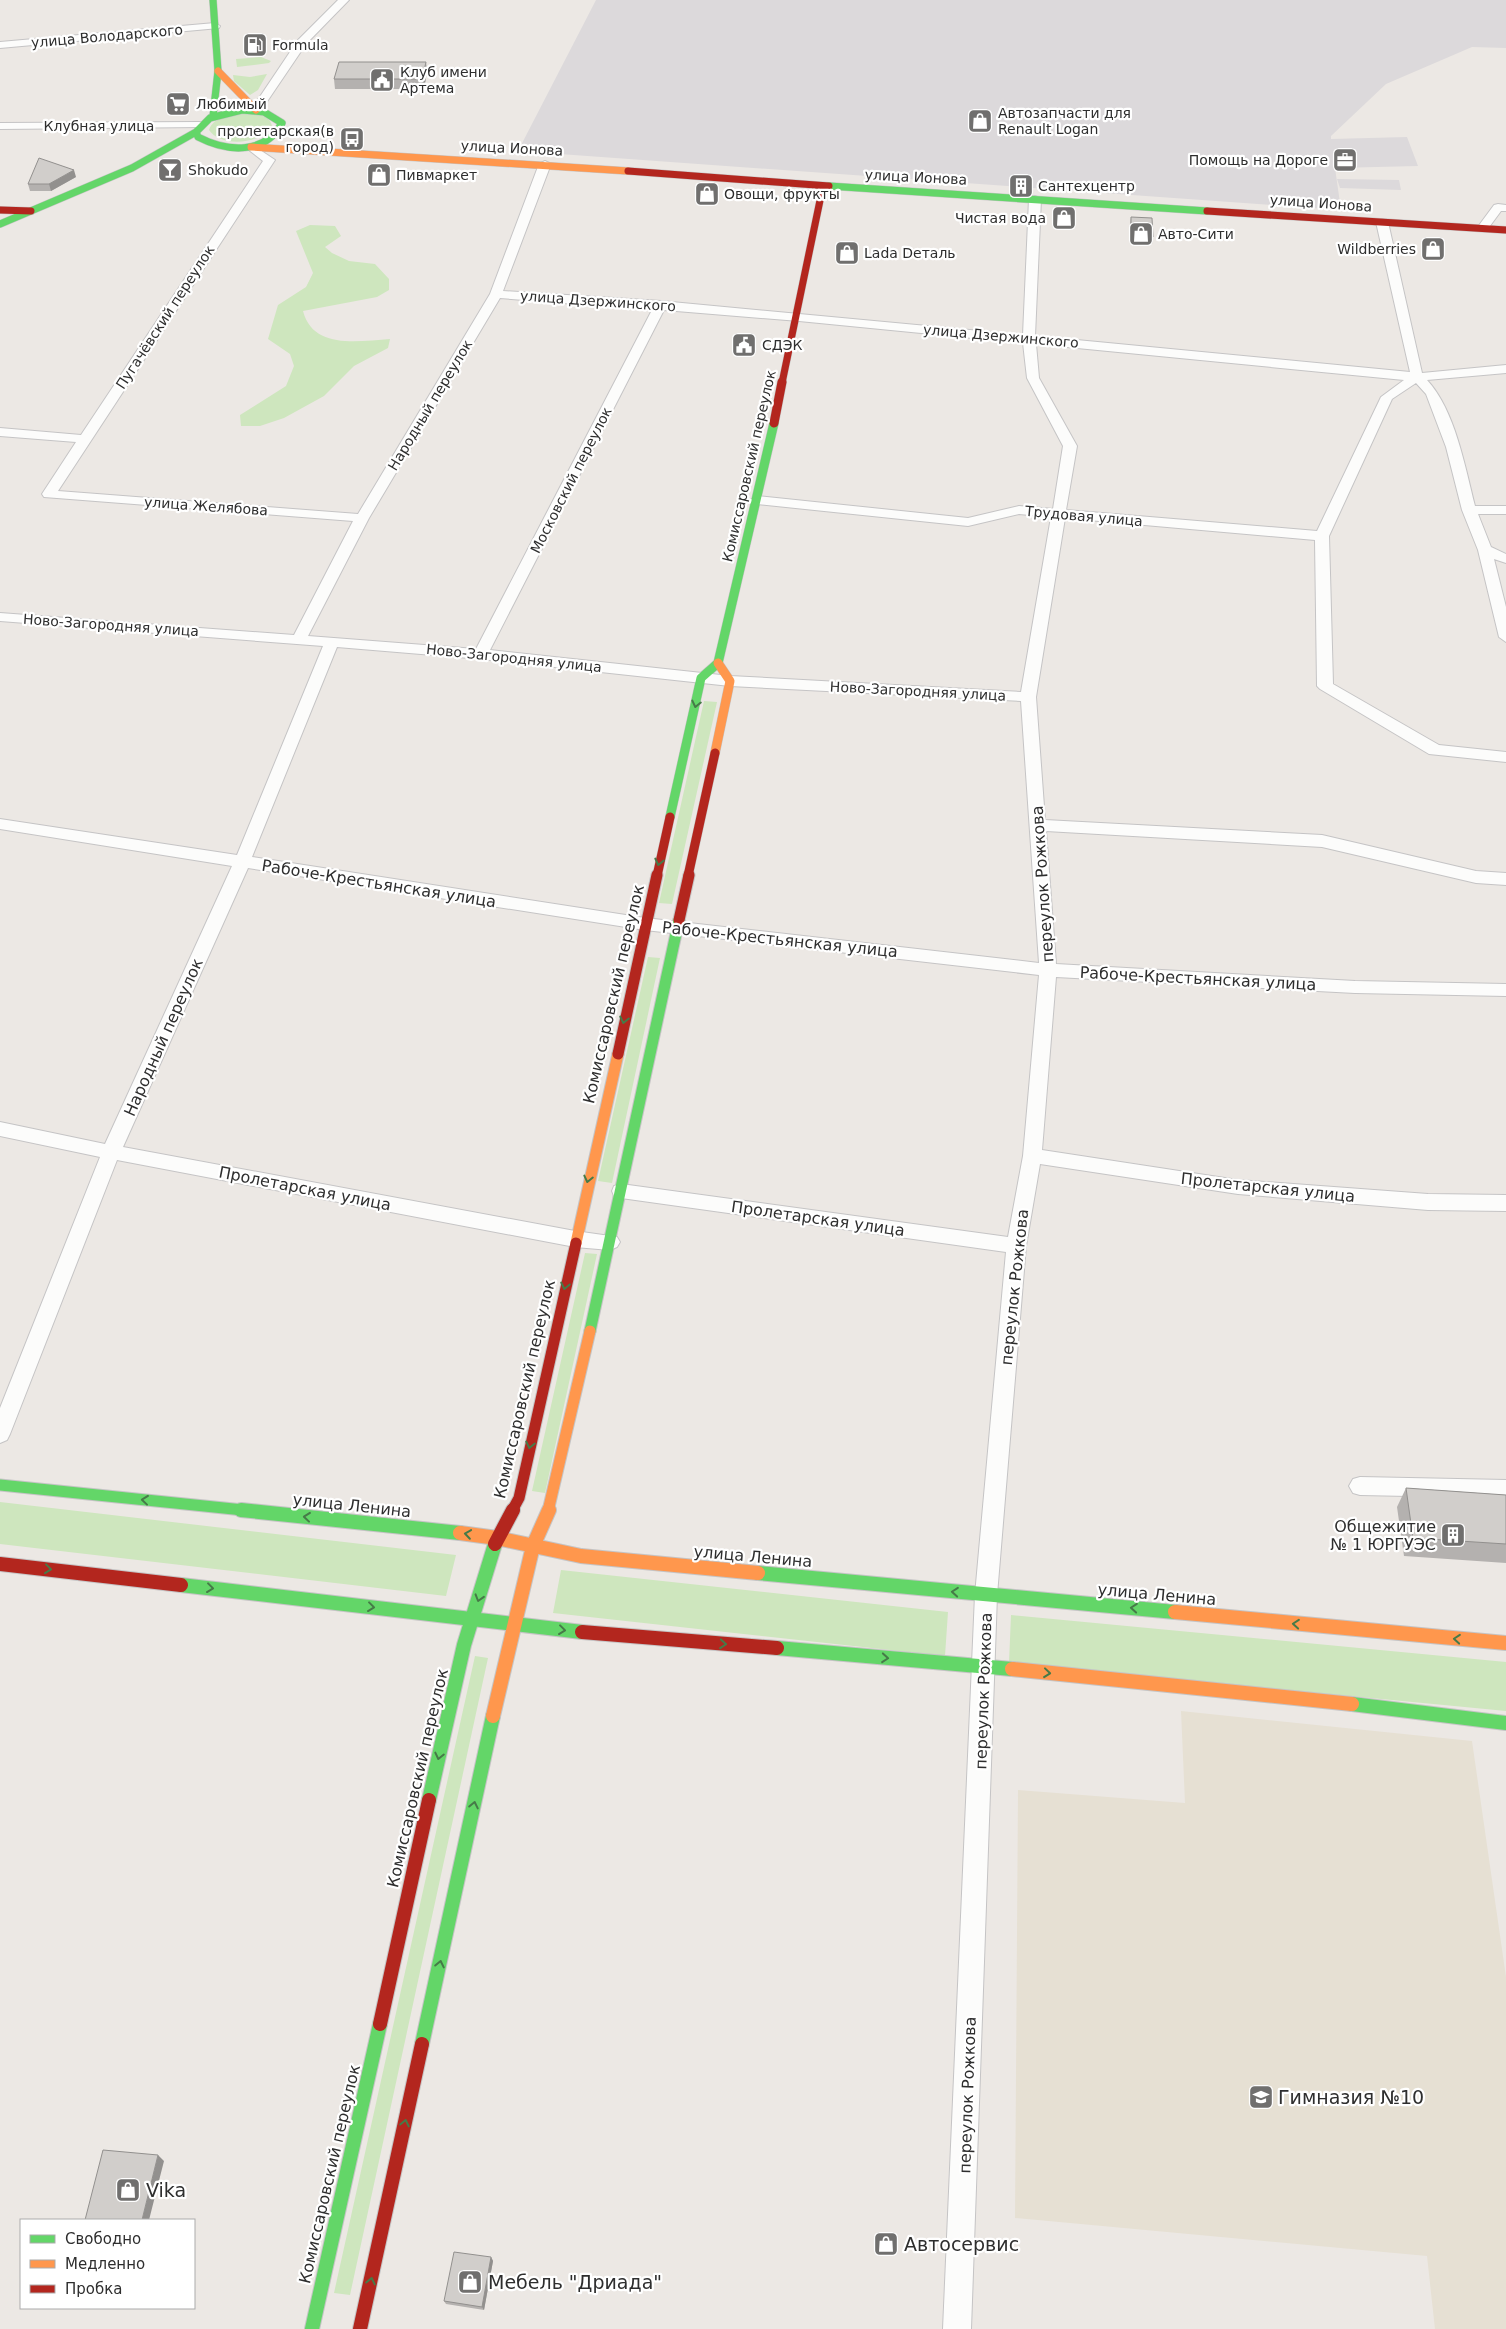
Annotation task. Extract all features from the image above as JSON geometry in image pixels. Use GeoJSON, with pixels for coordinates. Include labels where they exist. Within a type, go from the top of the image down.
{"type":"FeatureCollection","features":[{"type":"Feature","properties":{"kind":"main road"},"geometry":{"type":"LineString","coordinates":[[212,0],[218,71],[213,116]]}},
{"type":"Feature","properties":{"kind":"main road"},"geometry":{"type":"LineString","coordinates":[[218,71],[256,110]]}},
{"type":"Feature","properties":{"kind":"main road"},"geometry":{"type":"LineString","coordinates":[[0,224],[132,168],[198,129],[213,116],[242,110],[256,110],[277,117],[289,134],[251,147]]}},
{"type":"Feature","properties":{"kind":"main road"},"geometry":{"type":"LineString","coordinates":[[198,129],[202,141],[211,145]]}},
{"type":"Feature","properties":{"kind":"main road","name":"улица Ионова"},"geometry":{"type":"LineString","coordinates":[[289,134],[325,152]]}},
{"type":"Feature","properties":{"kind":"main road"},"geometry":{"type":"LineString","coordinates":[[196,150],[211,145]]}},
{"type":"Feature","properties":{"kind":"main road","name":"улица Ионова"},"geometry":{"type":"LineString","coordinates":[[211,145],[233,148],[251,147],[544,164],[823,186],[1506,230]]}},
{"type":"Feature","properties":{"kind":"main road"},"geometry":{"type":"LineString","coordinates":[[132,168],[179,155]]}},
{"type":"Feature","properties":{"kind":"main road","name":"Комиссаровский переулок"},"geometry":{"type":"LineString","coordinates":[[718,663],[799,317],[823,186]]}},
{"type":"Feature","properties":{"kind":"main road"},"geometry":{"type":"LineString","coordinates":[[0,210],[31,212]]}},
{"type":"Feature","properties":{"kind":"main road"},"geometry":{"type":"LineString","coordinates":[[360,2329],[513,1624],[533,1546],[552,1503],[730,681],[718,663],[702,678]]}},
{"type":"Feature","properties":{"kind":"main road","name":"Комиссаровский переулок"},"geometry":{"type":"LineString","coordinates":[[312,2329],[462,1655],[497,1538],[519,1498],[645,924],[702,678]]}},
{"type":"Feature","properties":{"kind":"main road","name":"улица Ленина"},"geometry":{"type":"LineString","coordinates":[[0,1485],[497,1538],[581,1556],[1506,1643]]}},
{"type":"Feature","properties":{"kind":"main road"},"geometry":{"type":"LineString","coordinates":[[0,1564],[513,1624],[984,1666],[1405,1710],[1506,1723]]}},
{"type":"Feature","properties":{"kind":"street"},"geometry":{"type":"LineString","coordinates":[[256,110],[302,42],[344,0]]}},
{"type":"Feature","properties":{"kind":"street","name":"улица Володарского"},"geometry":{"type":"LineString","coordinates":[[0,46],[215,26]]}},
{"type":"Feature","properties":{"kind":"street","name":"Клубная улица"},"geometry":{"type":"LineString","coordinates":[[0,126],[198,129]]}},
{"type":"Feature","properties":{"kind":"street","name":"Пугачёвский переулок"},"geometry":{"type":"LineString","coordinates":[[49,494],[269,160],[251,147]]}},
{"type":"Feature","properties":{"kind":"street","name":"Народный переулок"},"geometry":{"type":"LineString","coordinates":[[299,640],[362,518],[496,294],[544,164]]}},
{"type":"Feature","properties":{"kind":"street","name":"переулок Рожкова"},"geometry":{"type":"LineString","coordinates":[[957,2329],[986,1595],[1016,1246],[1032,1156],[1048,970],[1028,697],[1070,446],[1033,378],[1029,339],[1035,199]]}},
{"type":"Feature","properties":{"kind":"street"},"geometry":{"type":"LineString","coordinates":[[1483,228],[1498,207],[1506,208]]}},
{"type":"Feature","properties":{"kind":"street"},"geometry":{"type":"LineString","coordinates":[[1382,222],[1417,377],[1432,393],[1453,447],[1469,510],[1484,550],[1506,637]]}},
{"type":"Feature","properties":{"kind":"street","name":"улица Дзержинского"},"geometry":{"type":"LineString","coordinates":[[496,294],[799,317],[1417,377],[1506,369]]}},
{"type":"Feature","properties":{"kind":"street","name":"Московский переулок"},"geometry":{"type":"LineString","coordinates":[[481,654],[661,306]]}},
{"type":"Feature","properties":{"kind":"street"},"geometry":{"type":"LineString","coordinates":[[1417,377],[1387,397],[1322,536],[1325,686],[1435,750],[1506,757]]}},
{"type":"Feature","properties":{"kind":"street"},"geometry":{"type":"LineString","coordinates":[[0,432],[84,439]]}},
{"type":"Feature","properties":{"kind":"street","name":"улица Желябова"},"geometry":{"type":"LineString","coordinates":[[49,494],[362,518]]}},
{"type":"Feature","properties":{"kind":"street","name":"Трудовая улица"},"geometry":{"type":"LineString","coordinates":[[757,500],[968,522],[1019,510],[1322,536]]}},
{"type":"Feature","properties":{"kind":"street"},"geometry":{"type":"LineString","coordinates":[[1469,510],[1506,510]]}},
{"type":"Feature","properties":{"kind":"street"},"geometry":{"type":"LineString","coordinates":[[1484,550],[1506,559]]}},
{"type":"Feature","properties":{"kind":"street","name":"Ново-Загородняя улица"},"geometry":{"type":"LineString","coordinates":[[0,617],[481,654],[730,681],[1028,697]]}},
{"type":"Feature","properties":{"kind":"street","name":"Народный переулок"},"geometry":{"type":"LineString","coordinates":[[0,1434],[110,1152],[242,862],[332,642]]}},
{"type":"Feature","properties":{"kind":"street","name":"Рабоче-Крестьянская улица"},"geometry":{"type":"LineString","coordinates":[[0,824],[645,924],[1048,970],[1355,987],[1506,990]]}},
{"type":"Feature","properties":{"kind":"street"},"geometry":{"type":"LineString","coordinates":[[1038,825],[1322,841],[1476,877],[1506,879]]}},
{"type":"Feature","properties":{"kind":"street","name":"Пролетарская улица"},"geometry":{"type":"LineString","coordinates":[[0,1128],[110,1152],[575,1239],[610,1242]]}},
{"type":"Feature","properties":{"kind":"street","name":"Пролетарская улица"},"geometry":{"type":"LineString","coordinates":[[1032,1156],[1238,1187],[1428,1202],[1506,1203]]}},
{"type":"Feature","properties":{"kind":"street","name":"Пролетарская улица"},"geometry":{"type":"LineString","coordinates":[[621,1191],[1016,1246]]}},
{"type":"Feature","properties":{"kind":"street"},"geometry":{"type":"LineString","coordinates":[[1360,1486],[1506,1489]]}},
{"type":"Feature","properties":{"kind":"shaded area"},"geometry":{"type":"Polygon","coordinates":[[[596,0],[1506,0],[1506,48],[1472,47],[1386,84],[1331,136],[1331,139],[1407,137],[1418,166],[1335,168],[1341,210],[518,151],[596,0]]]}},
{"type":"Feature","properties":{"kind":"shaded area"},"geometry":{"type":"Polygon","coordinates":[[[1337,179],[1399,180],[1401,190],[1340,188],[1337,179]]]}},
{"type":"Feature","properties":{"kind":"shaded area","name":"Гимназия №10"},"geometry":{"type":"Polygon","coordinates":[[[1181,1711],[1472,1741],[1506,1977],[1506,2329],[1435,2329],[1427,2256],[1015,2218],[1018,1790],[1185,1803],[1181,1711]]]}},
{"type":"Feature","properties":{"kind":"green space"},"geometry":{"type":"Polygon","coordinates":[[[261,57],[271,61],[269,63],[237,67],[236,59],[261,57]]]}},
{"type":"Feature","properties":{"kind":"green space"},"geometry":{"type":"Polygon","coordinates":[[[267,74],[258,90],[250,95],[234,81],[233,75],[250,77],[267,74]]]}},
{"type":"Feature","properties":{"kind":"green space"},"geometry":{"type":"Polygon","coordinates":[[[248,113],[266,118],[271,122],[272,126],[260,137],[241,142],[222,140],[209,130],[215,121],[231,115],[248,113]]]}},
{"type":"Feature","properties":{"kind":"green space"},"geometry":{"type":"Polygon","coordinates":[[[310,225],[335,226],[341,236],[325,247],[332,253],[349,261],[375,264],[389,279],[389,290],[377,297],[303,311],[308,323],[316,332],[327,338],[351,341],[390,339],[388,348],[354,366],[324,396],[284,418],[260,426],[241,426],[240,415],[286,386],[294,366],[290,354],[268,339],[278,305],[306,287],[313,273],[296,231],[310,225]]]}},
{"type":"Feature","properties":{"kind":"green space"},"geometry":{"type":"Polygon","coordinates":[[[704,701],[717,702],[672,904],[659,903],[704,701]]]}},
{"type":"Feature","properties":{"kind":"green space"},"geometry":{"type":"Polygon","coordinates":[[[648,957],[660,958],[612,1183],[598,1181],[648,957]]]}},
{"type":"Feature","properties":{"kind":"green space"},"geometry":{"type":"Polygon","coordinates":[[[585,1253],[597,1254],[545,1493],[532,1491],[585,1253]]]}},
{"type":"Feature","properties":{"kind":"green space"},"geometry":{"type":"Polygon","coordinates":[[[0,1502],[456,1555],[446,1596],[0,1544],[0,1502]]]}},
{"type":"Feature","properties":{"kind":"green space"},"geometry":{"type":"Polygon","coordinates":[[[561,1570],[948,1612],[945,1656],[553,1613],[561,1570]]]}},
{"type":"Feature","properties":{"kind":"green space"},"geometry":{"type":"Polygon","coordinates":[[[1011,1615],[1506,1662],[1506,1711],[1009,1663],[1011,1615]]]}},
{"type":"Feature","properties":{"kind":"green space"},"geometry":{"type":"Polygon","coordinates":[[[475,1656],[488,1658],[350,2295],[334,2293],[475,1656]]]}},
{"type":"Feature","properties":{"kind":"building"},"geometry":{"type":"Polygon","coordinates":[[[339,62],[426,62],[422,79],[334,79],[339,62]]]}},
{"type":"Feature","properties":{"kind":"building"},"geometry":{"type":"Polygon","coordinates":[[[39,158],[74,170],[49,184],[28,184],[39,158]]]}},
{"type":"Feature","properties":{"kind":"building"},"geometry":{"type":"Polygon","coordinates":[[[1131,217],[1152,218],[1153,237],[1131,236],[1131,217]]]}},
{"type":"Feature","properties":{"kind":"building"},"geometry":{"type":"Polygon","coordinates":[[[1406,1488],[1506,1495],[1506,1544],[1413,1538],[1406,1488]]]}},
{"type":"Feature","properties":{"kind":"building","name":"Vika"},"geometry":{"type":"Polygon","coordinates":[[[103,2150],[158,2155],[142,2219],[85,2219],[103,2150]]]}},
{"type":"Feature","properties":{"kind":"building","name":"Мебель \"Дриада\""},"geometry":{"type":"Polygon","coordinates":[[[454,2252],[491,2257],[482,2307],[444,2301],[454,2252]]]}},
{"type":"Feature","properties":{"kind":"traffic: fast"},"geometry":{"type":"LineString","coordinates":[[213,0],[218,71],[213,116]]}},
{"type":"Feature","properties":{"kind":"traffic: fast"},"geometry":{"type":"LineString","coordinates":[[242,110],[264,112],[282,123],[276,134],[268,141],[257,146],[232,148],[220,146],[198,137],[196,132],[205,121],[222,113],[242,110]]}},
{"type":"Feature","properties":{"kind":"traffic: fast"},"geometry":{"type":"LineString","coordinates":[[0,224],[132,168],[196,132]]}},
{"type":"Feature","properties":{"kind":"traffic: fast"},"geometry":{"type":"LineString","coordinates":[[829,186],[1207,211]]}},
{"type":"Feature","properties":{"kind":"traffic: fast"},"geometry":{"type":"LineString","coordinates":[[670,817],[701,678],[718,663],[774,423]]}},
{"type":"Feature","properties":{"kind":"traffic: fast"},"geometry":{"type":"LineString","coordinates":[[590,1331],[679,920]]}},
{"type":"Feature","properties":{"kind":"traffic: fast"},"geometry":{"type":"LineString","coordinates":[[0,1485],[460,1533]]}},
{"type":"Feature","properties":{"kind":"traffic: fast"},"geometry":{"type":"LineString","coordinates":[[429,1800],[464,1645],[495,1544]]}},
{"type":"Feature","properties":{"kind":"traffic: fast"},"geometry":{"type":"LineString","coordinates":[[758,1573],[1175,1612]]}},
{"type":"Feature","properties":{"kind":"traffic: fast"},"geometry":{"type":"LineString","coordinates":[[181,1585],[582,1632]]}},
{"type":"Feature","properties":{"kind":"traffic: fast"},"geometry":{"type":"LineString","coordinates":[[777,1648],[1012,1669]]}},
{"type":"Feature","properties":{"kind":"traffic: fast"},"geometry":{"type":"LineString","coordinates":[[1352,1704],[1506,1723]]}},
{"type":"Feature","properties":{"kind":"traffic: fast"},"geometry":{"type":"LineString","coordinates":[[422,2044],[493,1716]]}},
{"type":"Feature","properties":{"kind":"traffic: fast"},"geometry":{"type":"LineString","coordinates":[[312,2329],[380,2024]]}},
{"type":"Feature","properties":{"kind":"traffic: slow"},"geometry":{"type":"LineString","coordinates":[[218,71],[256,110]]}},
{"type":"Feature","properties":{"kind":"traffic: slow"},"geometry":{"type":"LineString","coordinates":[[251,147],[628,171]]}},
{"type":"Feature","properties":{"kind":"traffic: slow"},"geometry":{"type":"LineString","coordinates":[[715,753],[730,681],[718,663]]}},
{"type":"Feature","properties":{"kind":"traffic: slow"},"geometry":{"type":"LineString","coordinates":[[576,1243],[618,1054]]}},
{"type":"Feature","properties":{"kind":"traffic: slow"},"geometry":{"type":"LineString","coordinates":[[493,1716],[533,1546],[552,1503],[590,1331]]}},
{"type":"Feature","properties":{"kind":"traffic: slow"},"geometry":{"type":"LineString","coordinates":[[460,1533],[497,1538],[581,1556],[758,1573]]}},
{"type":"Feature","properties":{"kind":"traffic: slow"},"geometry":{"type":"LineString","coordinates":[[1175,1612],[1506,1643]]}},
{"type":"Feature","properties":{"kind":"traffic: slow"},"geometry":{"type":"LineString","coordinates":[[1012,1669],[1352,1704]]}},
{"type":"Feature","properties":{"kind":"traffic: jam"},"geometry":{"type":"LineString","coordinates":[[628,171],[829,186]]}},
{"type":"Feature","properties":{"kind":"traffic: jam"},"geometry":{"type":"LineString","coordinates":[[774,423],[823,186]]}},
{"type":"Feature","properties":{"kind":"traffic: jam"},"geometry":{"type":"LineString","coordinates":[[0,210],[31,211]]}},
{"type":"Feature","properties":{"kind":"traffic: jam"},"geometry":{"type":"LineString","coordinates":[[1207,211],[1506,230]]}},
{"type":"Feature","properties":{"kind":"traffic: jam"},"geometry":{"type":"LineString","coordinates":[[679,920],[715,753]]}},
{"type":"Feature","properties":{"kind":"traffic: jam"},"geometry":{"type":"LineString","coordinates":[[618,1054],[670,817]]}},
{"type":"Feature","properties":{"kind":"traffic: jam"},"geometry":{"type":"LineString","coordinates":[[495,1544],[519,1498],[576,1243]]}},
{"type":"Feature","properties":{"kind":"traffic: jam"},"geometry":{"type":"LineString","coordinates":[[0,1564],[181,1585]]}},
{"type":"Feature","properties":{"kind":"traffic: jam"},"geometry":{"type":"LineString","coordinates":[[582,1632],[777,1648]]}},
{"type":"Feature","properties":{"kind":"traffic: jam"},"geometry":{"type":"LineString","coordinates":[[380,2024],[429,1800]]}},
{"type":"Feature","properties":{"kind":"traffic: jam"},"geometry":{"type":"LineString","coordinates":[[360,2329],[422,2044]]}},
{"type":"Feature","properties":{"kind":"place","name":"Formula"},"geometry":{"type":"Point","coordinates":[255,45]}},
{"type":"Feature","properties":{"kind":"place","name":"Клуб имени Артема"},"geometry":{"type":"Point","coordinates":[382,80]}},
{"type":"Feature","properties":{"kind":"place","name":"Любимый"},"geometry":{"type":"Point","coordinates":[178,104]}},
{"type":"Feature","properties":{"kind":"place","name":"Автозапчасти для Renault Logan"},"geometry":{"type":"Point","coordinates":[980,121]}},
{"type":"Feature","properties":{"kind":"place","name":"пролетарская(в город)"},"geometry":{"type":"Point","coordinates":[352,139]}},
{"type":"Feature","properties":{"kind":"place","name":"Помощь на Дороге"},"geometry":{"type":"Point","coordinates":[1345,160]}},
{"type":"Feature","properties":{"kind":"place","name":"Shokudo"},"geometry":{"type":"Point","coordinates":[170,170]}},
{"type":"Feature","properties":{"kind":"place","name":"Пивмаркет"},"geometry":{"type":"Point","coordinates":[379,175]}},
{"type":"Feature","properties":{"kind":"place","name":"Сантехцентр"},"geometry":{"type":"Point","coordinates":[1021,186]}},
{"type":"Feature","properties":{"kind":"place","name":"Овощи, фрукты"},"geometry":{"type":"Point","coordinates":[707,194]}},
{"type":"Feature","properties":{"kind":"place","name":"Чистая вода"},"geometry":{"type":"Point","coordinates":[1064,218]}},
{"type":"Feature","properties":{"kind":"place","name":"Авто-Сити"},"geometry":{"type":"Point","coordinates":[1141,234]}},
{"type":"Feature","properties":{"kind":"place","name":"Wildberries"},"geometry":{"type":"Point","coordinates":[1433,249]}},
{"type":"Feature","properties":{"kind":"place","name":"Lada Dеталь"},"geometry":{"type":"Point","coordinates":[847,253]}},
{"type":"Feature","properties":{"kind":"place","name":"СДЭК"},"geometry":{"type":"Point","coordinates":[744,345]}},
{"type":"Feature","properties":{"kind":"place","name":"Общежитие № 1 ЮРГУЭС"},"geometry":{"type":"Point","coordinates":[1453,1535]}},
{"type":"Feature","properties":{"kind":"place","name":"Гимназия №10"},"geometry":{"type":"Point","coordinates":[1261,2097]}},
{"type":"Feature","properties":{"kind":"place","name":"Vika"},"geometry":{"type":"Point","coordinates":[128,2190]}},
{"type":"Feature","properties":{"kind":"place","name":"Автосервис"},"geometry":{"type":"Point","coordinates":[886,2244]}},
{"type":"Feature","properties":{"kind":"place","name":"Мебель \"Дриада\""},"geometry":{"type":"Point","coordinates":[470,2282]}}]}
